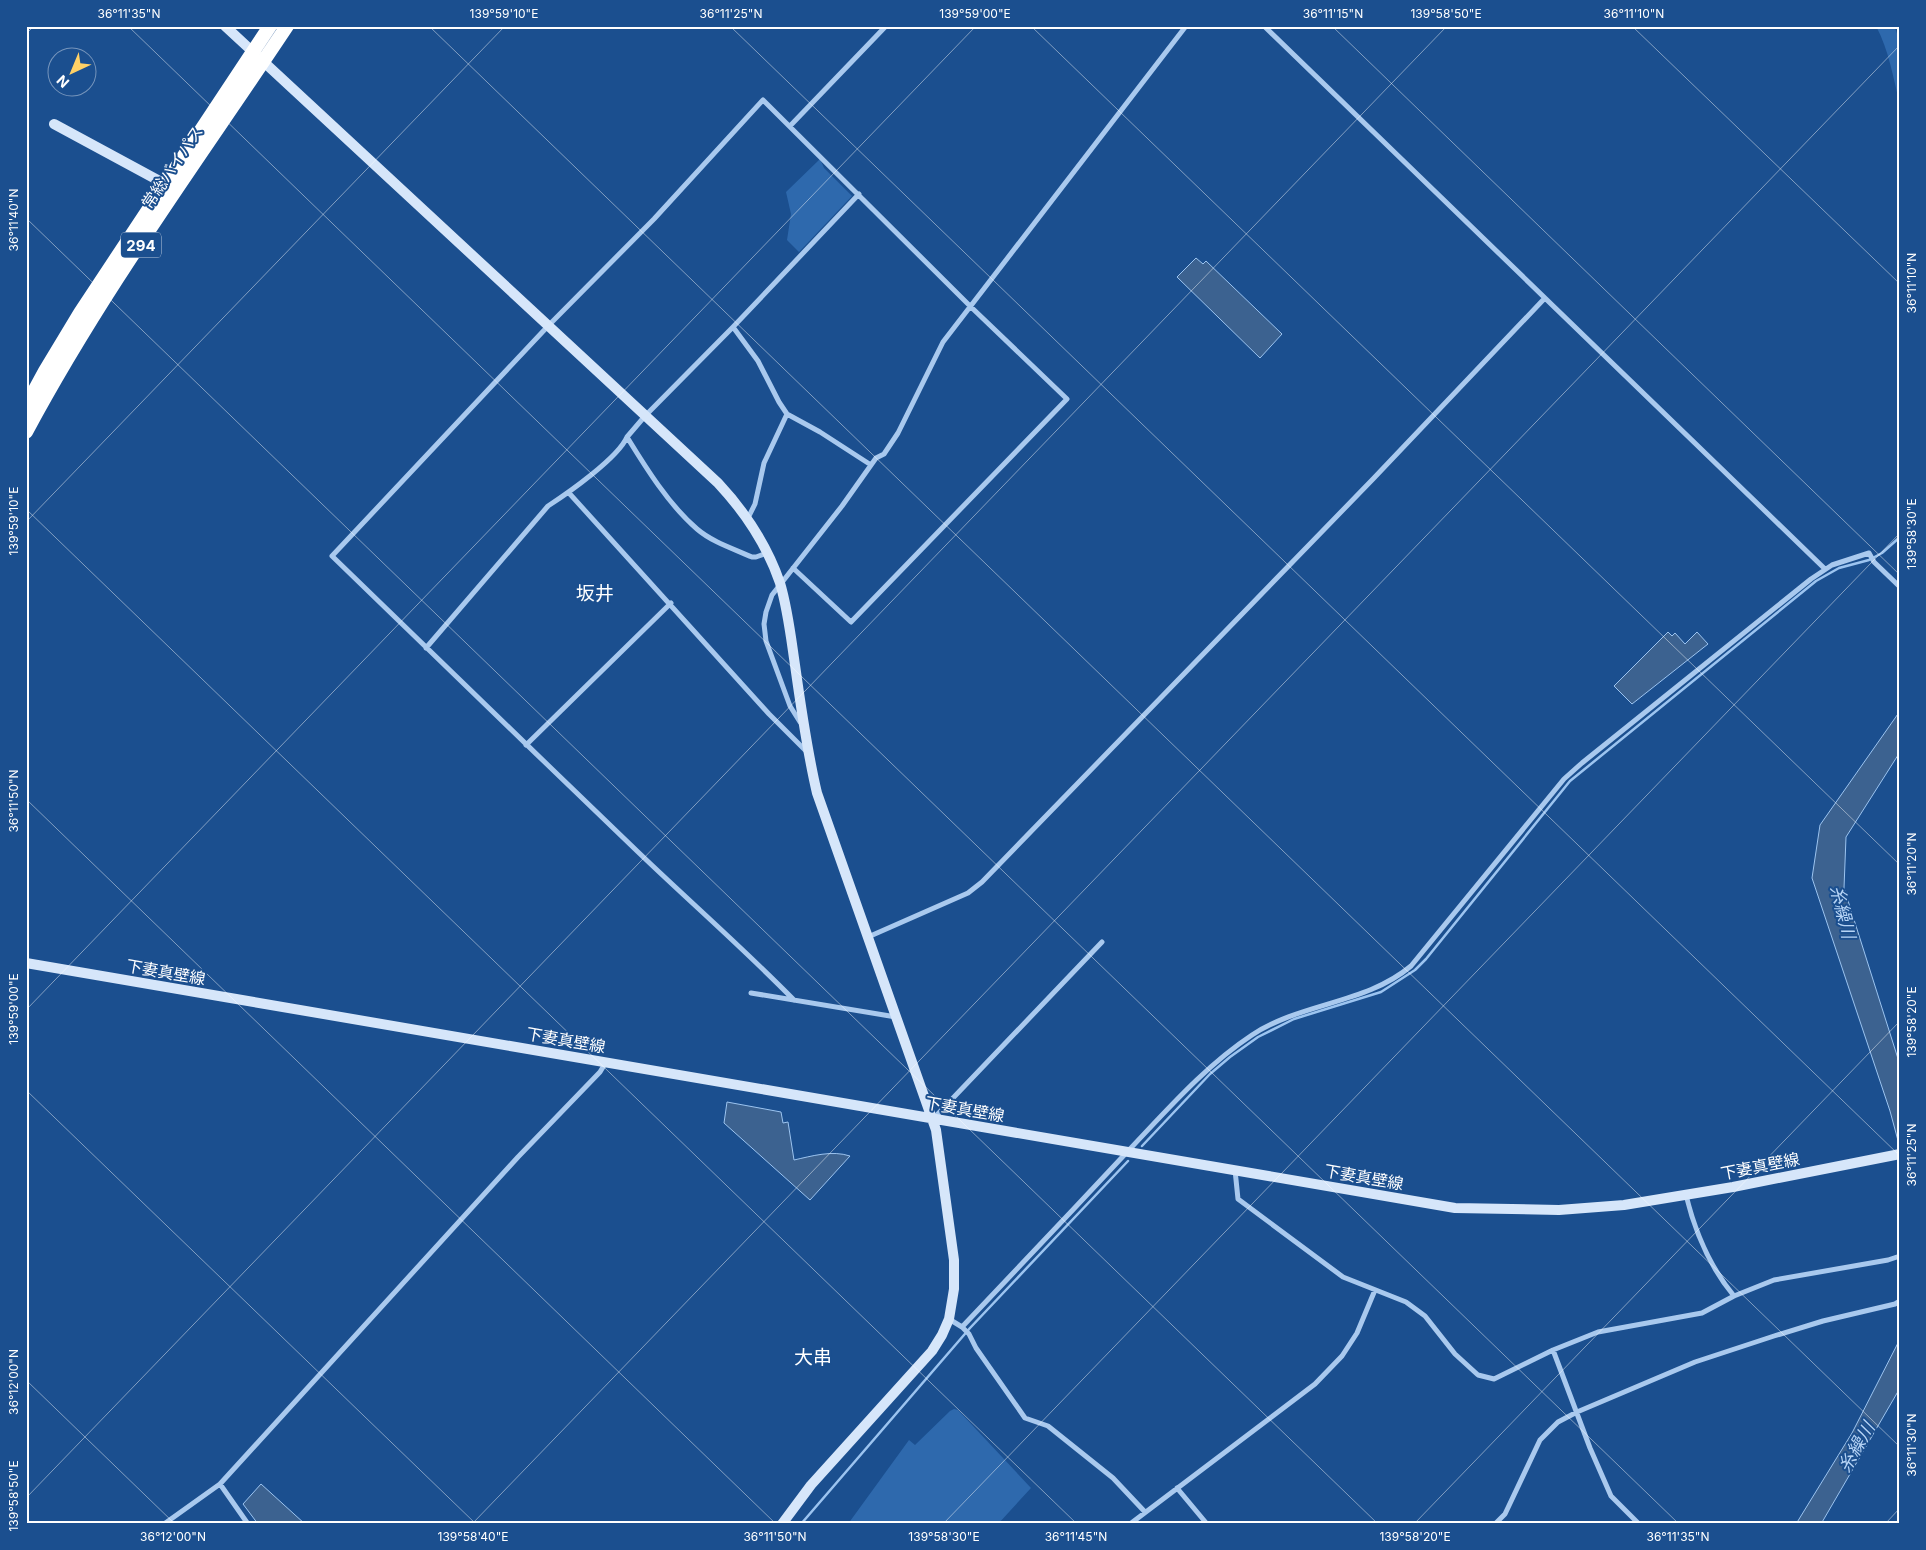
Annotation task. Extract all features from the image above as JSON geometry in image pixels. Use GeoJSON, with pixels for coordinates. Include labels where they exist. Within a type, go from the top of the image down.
{"type":"FeatureCollection","features":[{"type":"Feature","properties":{"kind":"highway","name":"常総バイパス"},"geometry":{"type":"LineString","coordinates":[[26,406],[80,313],[270,26]]}},
{"type":"Feature","properties":{"kind":"highway","name":"常総バイパス"},"geometry":{"type":"LineString","coordinates":[[26,432],[56,377],[91,320],[287,26]]}},
{"type":"Feature","properties":{"kind":"street"},"geometry":{"type":"LineString","coordinates":[[225,26],[718,483],[748,519],[767,553],[780,584],[788,618],[807,752],[817,793],[933,1119],[954,1260],[954,1299],[949,1319],[932,1351],[811,1485],[782,1524]]}},
{"type":"Feature","properties":{"kind":"street"},"geometry":{"type":"LineString","coordinates":[[790,126],[886,26]]}},
{"type":"Feature","properties":{"kind":"street"},"geometry":{"type":"LineString","coordinates":[[804,726],[790,706],[766,641],[764,624],[772,595],[842,506],[876,458],[884,454],[898,433],[931,369],[937,351],[1186,26]]}},
{"type":"Feature","properties":{"kind":"street"},"geometry":{"type":"LineString","coordinates":[[1264,26],[1825,569]]}},
{"type":"Feature","properties":{"kind":"street"},"geometry":{"type":"LineString","coordinates":[[793,568],[851,622],[1067,399],[971,307],[763,100],[654,219],[549,325],[332,556],[526,745],[709,919],[753,958],[794,1000]]}},
{"type":"Feature","properties":{"kind":"street"},"geometry":{"type":"LineString","coordinates":[[54,124],[165,184]]}},
{"type":"Feature","properties":{"kind":"street"},"geometry":{"type":"LineString","coordinates":[[426,648],[548,506],[569,493],[623,446],[627,437],[645,416],[733,327],[858,194]]}},
{"type":"Feature","properties":{"kind":"street"},"geometry":{"type":"LineString","coordinates":[[868,937],[968,893],[982,882],[1373,479],[1544,299]]}},
{"type":"Feature","properties":{"kind":"street"},"geometry":{"type":"LineString","coordinates":[[733,327],[758,361],[787,414],[820,432],[871,465]]}},
{"type":"Feature","properties":{"kind":"street"},"geometry":{"type":"LineString","coordinates":[[748,519],[755,504],[764,463],[787,414]]}},
{"type":"Feature","properties":{"kind":"street"},"geometry":{"type":"LineString","coordinates":[[627,437],[649,473],[698,529],[752,557],[767,553]]}},
{"type":"Feature","properties":{"kind":"street"},"geometry":{"type":"LineString","coordinates":[[569,493],[671,603],[769,714],[807,752]]}},
{"type":"Feature","properties":{"kind":"street"},"geometry":{"type":"LineString","coordinates":[[965,1330],[1127,1152],[1209,1068],[1253,1034],[1290,1015],[1371,990],[1394,979],[1406,970],[1421,956],[1564,780],[1612,739],[1825,569],[1869,553],[1872,560],[1900,587]]}},
{"type":"Feature","properties":{"kind":"street"},"geometry":{"type":"LineString","coordinates":[[526,745],[671,603]]}},
{"type":"Feature","properties":{"kind":"street"},"geometry":{"type":"LineString","coordinates":[[933,1119],[1102,942]]}},
{"type":"Feature","properties":{"kind":"street","name":"下妻真壁線"},"geometry":{"type":"LineString","coordinates":[[26,963],[1455,1208],[1521,1211],[1624,1205],[1686,1196],[1897,1154]]}},
{"type":"Feature","properties":{"kind":"street"},"geometry":{"type":"LineString","coordinates":[[751,993],[896,1017]]}},
{"type":"Feature","properties":{"kind":"street"},"geometry":{"type":"LineString","coordinates":[[164,1524],[220,1484],[518,1157],[600,1072],[606,1062]]}},
{"type":"Feature","properties":{"kind":"street"},"geometry":{"type":"LineString","coordinates":[[1235,1170],[1238,1198],[1343,1276],[1406,1302],[1425,1316],[1455,1354],[1478,1375],[1494,1379],[1553,1350],[1598,1332],[1702,1314],[1734,1296],[1774,1280],[1888,1260],[1900,1256]]}},
{"type":"Feature","properties":{"kind":"street"},"geometry":{"type":"LineString","coordinates":[[1686,1196],[1693,1223],[1710,1261],[1722,1282],[1734,1296]]}},
{"type":"Feature","properties":{"kind":"street"},"geometry":{"type":"LineString","coordinates":[[1130,1524],[1315,1384],[1342,1356],[1357,1333],[1374,1290]]}},
{"type":"Feature","properties":{"kind":"street"},"geometry":{"type":"LineString","coordinates":[[1495,1524],[1504,1514],[1540,1440],[1558,1422],[1576,1412],[1712,1356],[1815,1324],[1900,1302]]}},
{"type":"Feature","properties":{"kind":"street"},"geometry":{"type":"LineString","coordinates":[[949,1319],[965,1330],[1025,1418],[1048,1426],[1113,1478],[1145,1512]]}},
{"type":"Feature","properties":{"kind":"street"},"geometry":{"type":"LineString","coordinates":[[1553,1350],[1576,1412],[1611,1496],[1639,1524]]}},
{"type":"Feature","properties":{"kind":"street"},"geometry":{"type":"LineString","coordinates":[[220,1484],[248,1524]]}},
{"type":"Feature","properties":{"kind":"street"},"geometry":{"type":"LineString","coordinates":[[1177,1488],[1207,1524]]}},
{"type":"Feature","properties":{"kind":"shaded area"},"geometry":{"type":"Polygon","coordinates":[[[1876,26],[1894,26],[1900,44],[1900,104],[1887,54],[1876,26]]]}},
{"type":"Feature","properties":{"kind":"shaded area"},"geometry":{"type":"Polygon","coordinates":[[[820,159],[824,168],[852,196],[799,252],[787,240],[791,214],[786,192],[820,159]]]}},
{"type":"Feature","properties":{"kind":"shaded area"},"geometry":{"type":"Polygon","coordinates":[[[954,1409],[958,1410],[1031,1488],[998,1524],[848,1524],[909,1440],[915,1445],[954,1409]]]}},
{"type":"Feature","properties":{"kind":"water"},"geometry":{"type":"Polygon","coordinates":[[[1196,258],[1203,264],[1206,261],[1282,334],[1260,358],[1177,277],[1196,258]]]}},
{"type":"Feature","properties":{"kind":"water"},"geometry":{"type":"Polygon","coordinates":[[[1668,632],[1672,636],[1675,633],[1685,644],[1697,632],[1708,644],[1632,704],[1614,686],[1668,632]]]}},
{"type":"Feature","properties":{"kind":"water","name":"糸繰川"},"geometry":{"type":"Polygon","coordinates":[[[1900,711],[1900,752],[1846,837],[1844,888],[1900,1065],[1900,1148],[1890,1111],[1812,878],[1820,825],[1900,711]]]}},
{"type":"Feature","properties":{"kind":"water"},"geometry":{"type":"Polygon","coordinates":[[[727,1102],[781,1112],[783,1123],[788,1122],[794,1160],[829,1154],[850,1156],[810,1200],[724,1123],[727,1102]]]}},
{"type":"Feature","properties":{"kind":"water","name":"糸繰川"},"geometry":{"type":"Polygon","coordinates":[[[1900,1339],[1900,1388],[1821,1524],[1796,1524],[1852,1433],[1900,1339]]]}},
{"type":"Feature","properties":{"kind":"water"},"geometry":{"type":"Polygon","coordinates":[[[261,1484],[305,1524],[258,1524],[243,1504],[261,1484]]]}},
{"type":"Feature","properties":{"kind":"waterway"},"geometry":{"type":"LineString","coordinates":[[1142,1146],[1210,1074],[1258,1037],[1294,1019],[1381,992],[1415,970],[1426,959],[1570,781],[1816,581],[1839,568],[1869,560],[1882,553],[1900,537]]}},
{"type":"Feature","properties":{"kind":"waterway"},"geometry":{"type":"LineString","coordinates":[[801,1524],[970,1328],[1128,1161]]}},
{"type":"Feature","properties":{"kind":"district","name":"坂井"},"geometry":{"type":"Point","coordinates":[595,593]}},
{"type":"Feature","properties":{"kind":"district","name":"大串"},"geometry":{"type":"Point","coordinates":[813,1357]}}]}
